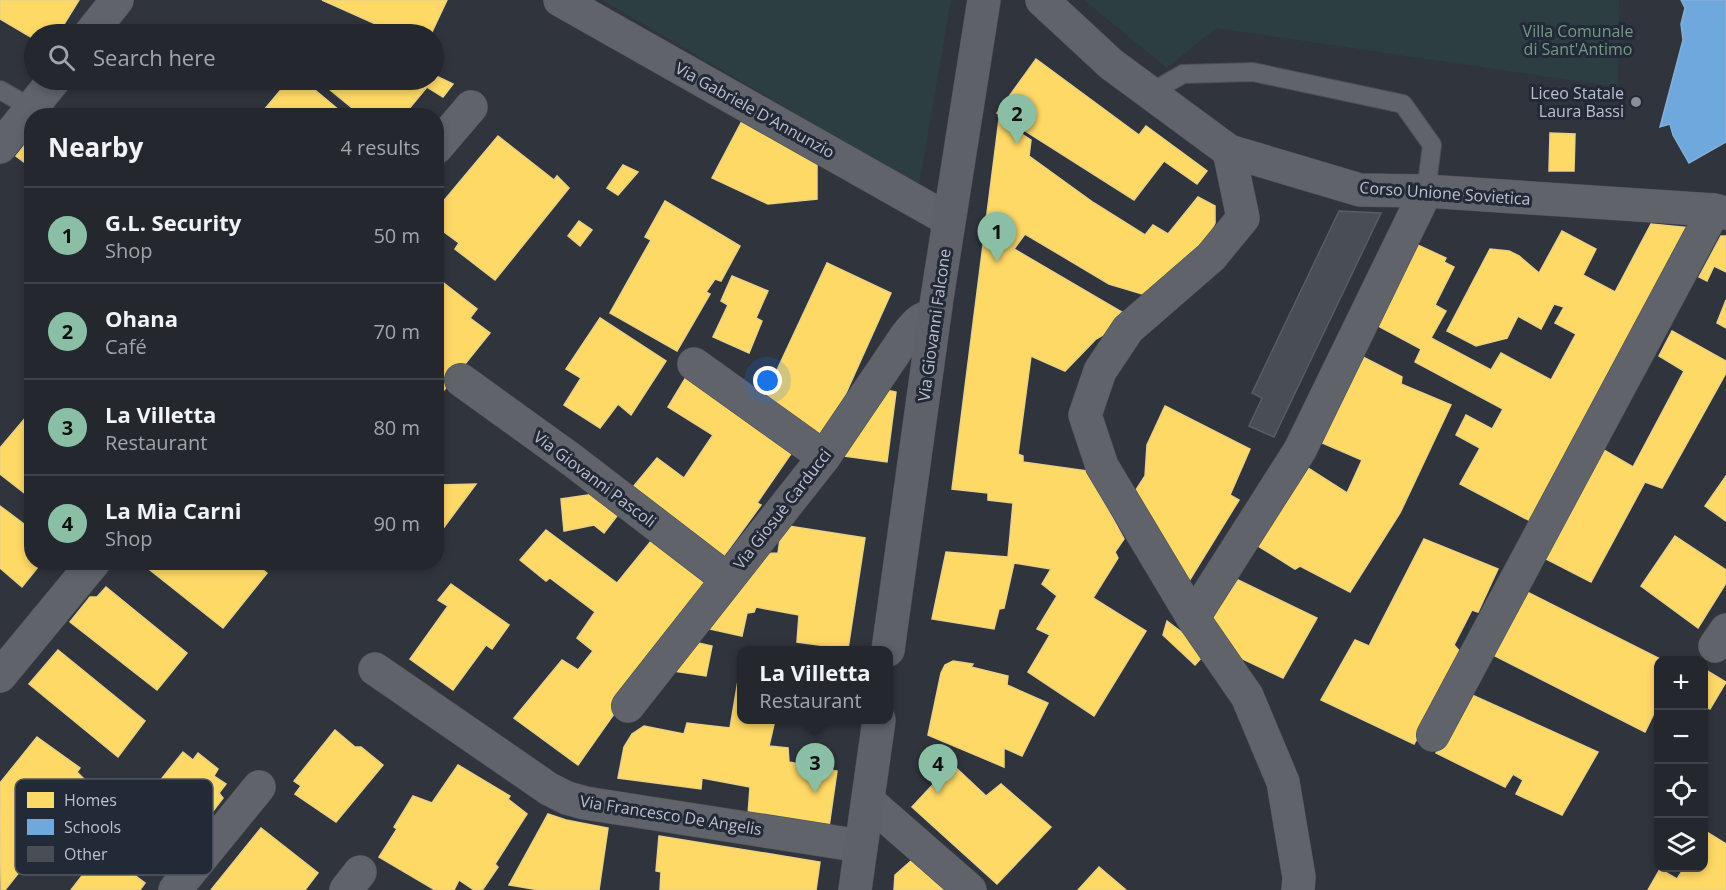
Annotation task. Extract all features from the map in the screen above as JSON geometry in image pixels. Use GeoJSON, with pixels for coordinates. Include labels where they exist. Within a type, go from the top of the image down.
{"type":"FeatureCollection","features":[{"type":"Feature","properties":{"kind":"main road","name":"Via Giovanni Falcone"},"geometry":{"type":"LineString","coordinates":[[889,646],[934,316],[984,0]]}},
{"type":"Feature","properties":{"kind":"main road"},"geometry":{"type":"LineString","coordinates":[[855,890],[878,724]]}},
{"type":"Feature","properties":{"kind":"street"},"geometry":{"type":"LineString","coordinates":[[98,24],[117,0]]}},
{"type":"Feature","properties":{"kind":"street","name":"Via Gabriele D'Annunzio"},"geometry":{"type":"LineString","coordinates":[[560,0],[949,220]]}},
{"type":"Feature","properties":{"kind":"street","name":"Corso Unione Sovietica"},"geometry":{"type":"LineString","coordinates":[[1042,0],[1111,64],[1229,151],[1360,190],[1426,191],[1720,212]]}},
{"type":"Feature","properties":{"kind":"street"},"geometry":{"type":"LineString","coordinates":[[32,108],[46,90]]}},
{"type":"Feature","properties":{"kind":"street"},"geometry":{"type":"LineString","coordinates":[[444,139],[471,107]]}},
{"type":"Feature","properties":{"kind":"street"},"geometry":{"type":"LineString","coordinates":[[0,147],[24,118]]}},
{"type":"Feature","properties":{"kind":"street"},"geometry":{"type":"LineString","coordinates":[[1229,151],[1243,218],[1211,257],[1128,330],[1100,371],[1085,415],[1102,466],[1194,618],[1247,696],[1283,783],[1299,877],[1298,890]]}},
{"type":"Feature","properties":{"kind":"street"},"geometry":{"type":"LineString","coordinates":[[1194,618],[1300,450],[1426,191]]}},
{"type":"Feature","properties":{"kind":"street"},"geometry":{"type":"LineString","coordinates":[[1433,735],[1720,212]]}},
{"type":"Feature","properties":{"kind":"street","name":"Via Giosuè Carducci"},"geometry":{"type":"LineString","coordinates":[[628,706],[824,457],[906,336],[918,322],[934,316]]}},
{"type":"Feature","properties":{"kind":"street"},"geometry":{"type":"LineString","coordinates":[[694,364],[824,457]]}},
{"type":"Feature","properties":{"kind":"street","name":"Via Giovanni Pascoli"},"geometry":{"type":"LineString","coordinates":[[461,380],[572,460],[727,579]]}},
{"type":"Feature","properties":{"kind":"street"},"geometry":{"type":"LineString","coordinates":[[0,676],[87,570]]}},
{"type":"Feature","properties":{"kind":"street","name":"Via Francesco De Angelis"},"geometry":{"type":"LineString","coordinates":[[375,669],[549,789],[567,798],[585,803],[861,846]]}},
{"type":"Feature","properties":{"kind":"street"},"geometry":{"type":"LineString","coordinates":[[213,843],[259,786]]}},
{"type":"Feature","properties":{"kind":"street"},"geometry":{"type":"LineString","coordinates":[[868,801],[970,890]]}},
{"type":"Feature","properties":{"kind":"street"},"geometry":{"type":"LineString","coordinates":[[175,890],[187,875]]}},
{"type":"Feature","properties":{"kind":"lane"},"geometry":{"type":"LineString","coordinates":[[1150,93],[1183,74],[1254,72],[1404,104],[1432,145],[1426,191]]}},
{"type":"Feature","properties":{"kind":"lane"},"geometry":{"type":"LineString","coordinates":[[0,90],[32,108]]}},
{"type":"Feature","properties":{"kind":"green space"},"geometry":{"type":"Polygon","coordinates":[[[602,0],[951,0],[919,185],[602,0]]]}},
{"type":"Feature","properties":{"kind":"green space","name":"Villa Comunale di Sant'Antimo"},"geometry":{"type":"Polygon","coordinates":[[[1084,0],[1619,0],[1618,87],[1216,28],[1167,68],[1084,0]]]}},
{"type":"Feature","properties":{"kind":"building: Homes"},"geometry":{"type":"Polygon","coordinates":[[[0,0],[79,0],[64,24],[24,24],[24,33],[0,19],[0,0]]]}},
{"type":"Feature","properties":{"kind":"building: Homes"},"geometry":{"type":"Polygon","coordinates":[[[322,0],[447,0],[436,24],[376,24],[322,0]]]}},
{"type":"Feature","properties":{"kind":"building: Homes"},"geometry":{"type":"Polygon","coordinates":[[[1036,59],[1139,135],[1146,126],[1207,171],[1197,184],[1164,161],[1134,200],[997,113],[1036,59]]]}},
{"type":"Feature","properties":{"kind":"building: Homes"},"geometry":{"type":"Polygon","coordinates":[[[444,80],[453,84],[443,97],[432,90],[444,90],[444,80]]]}},
{"type":"Feature","properties":{"kind":"building: Homes"},"geometry":{"type":"Polygon","coordinates":[[[281,90],[315,90],[336,108],[266,108],[281,90]]]}},
{"type":"Feature","properties":{"kind":"building: Homes"},"geometry":{"type":"Polygon","coordinates":[[[330,90],[425,90],[410,108],[352,108],[330,90]]]}},
{"type":"Feature","properties":{"kind":"building: Homes"},"geometry":{"type":"Polygon","coordinates":[[[999,119],[1031,140],[1029,156],[1094,203],[1145,235],[1153,225],[1168,234],[1198,197],[1215,206],[1215,223],[1199,254],[1152,297],[1109,284],[1025,234],[1014,249],[1132,318],[1096,339],[1065,371],[1031,356],[1018,454],[1023,456],[1023,462],[1087,471],[1124,539],[1115,552],[1118,558],[1093,598],[1146,631],[1094,716],[1028,672],[1050,635],[1037,629],[1057,596],[1042,584],[1051,569],[1014,563],[1004,608],[999,609],[994,629],[932,619],[946,552],[1008,557],[1013,503],[988,500],[988,493],[952,489],[999,119]]]}},
{"type":"Feature","properties":{"kind":"building: Homes"},"geometry":{"type":"Polygon","coordinates":[[[742,121],[817,155],[817,199],[768,204],[712,178],[742,121]]]}},
{"type":"Feature","properties":{"kind":"building: Homes"},"geometry":{"type":"Polygon","coordinates":[[[1550,133],[1575,134],[1574,171],[1549,171],[1550,133]]]}},
{"type":"Feature","properties":{"kind":"building: Homes"},"geometry":{"type":"Polygon","coordinates":[[[498,136],[554,180],[557,176],[569,188],[495,280],[455,249],[459,243],[444,232],[444,200],[498,136]]]}},
{"type":"Feature","properties":{"kind":"building: Homes"},"geometry":{"type":"Polygon","coordinates":[[[24,146],[24,162],[16,156],[24,146]]]}},
{"type":"Feature","properties":{"kind":"building: Homes"},"geometry":{"type":"Polygon","coordinates":[[[623,165],[638,172],[618,195],[607,188],[623,165]]]}},
{"type":"Feature","properties":{"kind":"building: Homes"},"geometry":{"type":"Polygon","coordinates":[[[665,201],[740,246],[721,281],[715,279],[706,292],[710,294],[677,351],[610,313],[651,240],[645,237],[665,201]]]}},
{"type":"Feature","properties":{"kind":"building: Homes"},"geometry":{"type":"Polygon","coordinates":[[[579,221],[592,230],[580,246],[568,236],[579,221]]]}},
{"type":"Feature","properties":{"kind":"building: Homes"},"geometry":{"type":"Polygon","coordinates":[[[1651,224],[1691,228],[1534,523],[1460,484],[1480,448],[1456,435],[1466,415],[1492,429],[1503,409],[1415,362],[1421,349],[1367,320],[1409,241],[1446,258],[1444,262],[1454,267],[1435,305],[1446,311],[1431,338],[1491,370],[1501,353],[1551,380],[1576,334],[1555,323],[1564,307],[1554,304],[1541,329],[1518,316],[1507,338],[1476,346],[1447,331],[1490,249],[1509,251],[1519,256],[1539,273],[1562,231],[1596,249],[1583,275],[1615,292],[1651,224]]]}},
{"type":"Feature","properties":{"kind":"building: Homes"},"geometry":{"type":"Polygon","coordinates":[[[1721,236],[1726,236],[1726,272],[1714,266],[1707,281],[1699,277],[1721,236]]]}},
{"type":"Feature","properties":{"kind":"building: Homes"},"geometry":{"type":"Polygon","coordinates":[[[827,263],[891,293],[823,444],[762,402],[827,263]]]}},
{"type":"Feature","properties":{"kind":"building: Homes"},"geometry":{"type":"Polygon","coordinates":[[[732,276],[768,291],[756,318],[762,321],[749,353],[713,337],[728,305],[721,301],[732,276]]]}},
{"type":"Feature","properties":{"kind":"building: Homes"},"geometry":{"type":"Polygon","coordinates":[[[444,283],[477,309],[470,318],[490,333],[444,390],[444,283]]]}},
{"type":"Feature","properties":{"kind":"building: Homes"},"geometry":{"type":"Polygon","coordinates":[[[1726,300],[1726,328],[1717,323],[1726,300]]]}},
{"type":"Feature","properties":{"kind":"building: Homes"},"geometry":{"type":"Polygon","coordinates":[[[600,318],[666,361],[631,415],[618,404],[600,428],[564,405],[581,378],[566,369],[600,318]]]}},
{"type":"Feature","properties":{"kind":"building: Homes"},"geometry":{"type":"Polygon","coordinates":[[[1672,331],[1726,361],[1726,373],[1662,488],[1645,482],[1591,582],[1546,559],[1604,450],[1633,467],[1684,371],[1659,356],[1672,331]]]}},
{"type":"Feature","properties":{"kind":"building: Homes"},"geometry":{"type":"Polygon","coordinates":[[[1359,355],[1402,377],[1401,384],[1451,405],[1400,513],[1350,592],[1300,566],[1295,569],[1258,546],[1305,466],[1347,493],[1362,460],[1318,441],[1359,355]]]}},
{"type":"Feature","properties":{"kind":"building: Homes"},"geometry":{"type":"Polygon","coordinates":[[[686,377],[795,448],[757,503],[761,505],[718,564],[629,492],[657,458],[684,478],[713,435],[668,407],[686,377]]]}},
{"type":"Feature","properties":{"kind":"building: Homes"},"geometry":{"type":"Polygon","coordinates":[[[886,390],[896,392],[887,462],[836,455],[886,390]]]}},
{"type":"Feature","properties":{"kind":"building: Homes"},"geometry":{"type":"Polygon","coordinates":[[[1165,406],[1250,449],[1230,495],[1239,500],[1189,581],[1132,496],[1145,476],[1147,445],[1165,406]]]}},
{"type":"Feature","properties":{"kind":"building: Homes"},"geometry":{"type":"Polygon","coordinates":[[[24,420],[24,493],[0,474],[0,448],[24,420]]]}},
{"type":"Feature","properties":{"kind":"building: Homes"},"geometry":{"type":"Polygon","coordinates":[[[1726,476],[1726,521],[1705,506],[1726,476]]]}},
{"type":"Feature","properties":{"kind":"building: Homes"},"geometry":{"type":"Polygon","coordinates":[[[476,484],[444,527],[444,485],[476,484]]]}},
{"type":"Feature","properties":{"kind":"building: Homes"},"geometry":{"type":"Polygon","coordinates":[[[594,490],[623,508],[604,533],[594,525],[564,531],[561,499],[588,495],[594,490]]]}},
{"type":"Feature","properties":{"kind":"building: Homes"},"geometry":{"type":"Polygon","coordinates":[[[0,506],[24,524],[24,570],[36,570],[22,587],[0,568],[0,506]]]}},
{"type":"Feature","properties":{"kind":"building: Homes"},"geometry":{"type":"Polygon","coordinates":[[[782,525],[865,538],[848,646],[797,642],[799,615],[756,607],[754,612],[747,613],[742,636],[701,627],[758,554],[778,553],[782,525]]]}},
{"type":"Feature","properties":{"kind":"building: Homes"},"geometry":{"type":"Polygon","coordinates":[[[546,530],[617,583],[656,535],[712,575],[578,765],[514,718],[562,660],[578,670],[593,651],[577,638],[595,612],[550,578],[546,581],[520,560],[546,530]]]}},
{"type":"Feature","properties":{"kind":"building: Homes"},"geometry":{"type":"Polygon","coordinates":[[[1675,536],[1726,570],[1726,583],[1698,628],[1641,586],[1675,536]]]}},
{"type":"Feature","properties":{"kind":"building: Homes"},"geometry":{"type":"Polygon","coordinates":[[[1424,539],[1498,569],[1478,612],[1472,610],[1454,645],[1464,656],[1414,744],[1321,700],[1355,640],[1369,646],[1424,539]]]}},
{"type":"Feature","properties":{"kind":"building: Homes"},"geometry":{"type":"Polygon","coordinates":[[[150,570],[263,570],[267,573],[223,628],[150,570]]]}},
{"type":"Feature","properties":{"kind":"building: Homes"},"geometry":{"type":"Polygon","coordinates":[[[1238,580],[1317,618],[1283,678],[1232,654],[1207,623],[1238,580]]]}},
{"type":"Feature","properties":{"kind":"building: Homes"},"geometry":{"type":"Polygon","coordinates":[[[451,584],[509,625],[492,649],[486,645],[453,690],[410,659],[448,606],[438,600],[451,584]]]}},
{"type":"Feature","properties":{"kind":"building: Homes"},"geometry":{"type":"Polygon","coordinates":[[[106,587],[187,653],[157,690],[70,622],[90,597],[97,597],[106,587]]]}},
{"type":"Feature","properties":{"kind":"building: Homes"},"geometry":{"type":"Polygon","coordinates":[[[1525,591],[1654,656],[1654,713],[1645,732],[1493,655],[1525,591]]]}},
{"type":"Feature","properties":{"kind":"building: Homes"},"geometry":{"type":"Polygon","coordinates":[[[1167,621],[1197,644],[1202,657],[1195,665],[1163,635],[1167,621]]]}},
{"type":"Feature","properties":{"kind":"building: Homes"},"geometry":{"type":"Polygon","coordinates":[[[694,642],[712,646],[706,676],[673,671],[694,642]]]}},
{"type":"Feature","properties":{"kind":"building: Homes"},"geometry":{"type":"Polygon","coordinates":[[[58,650],[145,721],[118,757],[29,684],[58,650]]]}},
{"type":"Feature","properties":{"kind":"building: Homes"},"geometry":{"type":"Polygon","coordinates":[[[953,661],[973,664],[971,667],[1008,676],[1007,685],[1048,703],[1022,756],[1004,748],[1004,767],[928,735],[941,673],[945,665],[953,661]]]}},
{"type":"Feature","properties":{"kind":"building: Homes"},"geometry":{"type":"Polygon","coordinates":[[[1708,671],[1726,682],[1710,709],[1708,708],[1708,671]]]}},
{"type":"Feature","properties":{"kind":"building: Homes"},"geometry":{"type":"Polygon","coordinates":[[[737,687],[737,724],[774,724],[769,746],[788,748],[789,762],[837,771],[829,827],[748,815],[750,787],[702,778],[701,789],[618,778],[624,747],[632,734],[644,726],[684,734],[687,723],[730,728],[737,687]]]}},
{"type":"Feature","properties":{"kind":"building: Homes"},"geometry":{"type":"Polygon","coordinates":[[[1472,695],[1598,752],[1562,815],[1516,794],[1523,780],[1513,774],[1505,787],[1436,753],[1472,695]]]}},
{"type":"Feature","properties":{"kind":"building: Homes"},"geometry":{"type":"Polygon","coordinates":[[[335,730],[355,747],[361,747],[383,765],[336,822],[295,794],[301,786],[294,781],[335,730]]]}},
{"type":"Feature","properties":{"kind":"building: Homes"},"geometry":{"type":"Polygon","coordinates":[[[37,737],[80,768],[77,772],[84,779],[15,779],[15,875],[17,875],[5,890],[1,890],[0,783],[37,737]]]}},
{"type":"Feature","properties":{"kind":"building: Homes"},"geometry":{"type":"Polygon","coordinates":[[[183,752],[193,760],[198,753],[218,769],[214,776],[226,784],[219,793],[223,798],[213,811],[213,779],[161,779],[183,752]]]}},
{"type":"Feature","properties":{"kind":"building: Homes"},"geometry":{"type":"Polygon","coordinates":[[[952,764],[986,796],[1001,784],[1051,827],[997,884],[912,807],[952,764]]]}},
{"type":"Feature","properties":{"kind":"building: Homes"},"geometry":{"type":"Polygon","coordinates":[[[458,765],[510,796],[508,799],[527,814],[495,864],[498,867],[483,889],[474,890],[459,880],[454,890],[435,890],[379,857],[397,829],[394,827],[413,796],[432,803],[458,765]]]}},
{"type":"Feature","properties":{"kind":"building: Homes"},"geometry":{"type":"Polygon","coordinates":[[[548,814],[608,828],[599,890],[539,890],[509,885],[548,814]]]}},
{"type":"Feature","properties":{"kind":"building: Homes"},"geometry":{"type":"Polygon","coordinates":[[[261,828],[318,873],[305,890],[211,890],[261,828]]]}},
{"type":"Feature","properties":{"kind":"building: Homes"},"geometry":{"type":"Polygon","coordinates":[[[1708,833],[1726,844],[1726,890],[1648,890],[1658,872],[1665,872],[1677,879],[1681,872],[1708,872],[1708,833]]]}},
{"type":"Feature","properties":{"kind":"building: Homes"},"geometry":{"type":"Polygon","coordinates":[[[659,836],[820,862],[816,890],[660,890],[661,872],[656,871],[659,836]]]}},
{"type":"Feature","properties":{"kind":"building: Homes"},"geometry":{"type":"Polygon","coordinates":[[[912,860],[944,890],[894,890],[895,875],[912,860]]]}},
{"type":"Feature","properties":{"kind":"building: Homes"},"geometry":{"type":"Polygon","coordinates":[[[1099,867],[1126,890],[1078,890],[1099,867]]]}},
{"type":"Feature","properties":{"kind":"building: Homes"},"geometry":{"type":"Polygon","coordinates":[[[83,875],[134,875],[145,883],[140,890],[71,890],[83,875]]]}},
{"type":"Feature","properties":{"kind":"building: Schools"},"geometry":{"type":"Polygon","coordinates":[[[1681,0],[1726,0],[1726,142],[1689,163],[1673,135],[1670,124],[1660,127],[1683,40],[1681,24],[1685,8],[1681,0]]]}},
{"type":"Feature","properties":{"kind":"building: Other"},"geometry":{"type":"Polygon","coordinates":[[[1339,211],[1381,213],[1274,437],[1249,426],[1262,398],[1252,393],[1339,211]]]}},
{"type":"Feature","properties":{"kind":"place","name":"Liceo Statale Laura Bassi"},"geometry":{"type":"Point","coordinates":[1636,102]}},
{"type":"Feature","properties":{"kind":"place","name":"Ohana"},"geometry":{"type":"Point","coordinates":[1017,144]}},
{"type":"Feature","properties":{"kind":"place","name":"G.L. Security"},"geometry":{"type":"Point","coordinates":[997,262]}},
{"type":"Feature","properties":{"kind":"place","name":"La Villetta"},"geometry":{"type":"Point","coordinates":[815,793]}},
{"type":"Feature","properties":{"kind":"place","name":"La Mia Carni"},"geometry":{"type":"Point","coordinates":[938,794]}}]}
